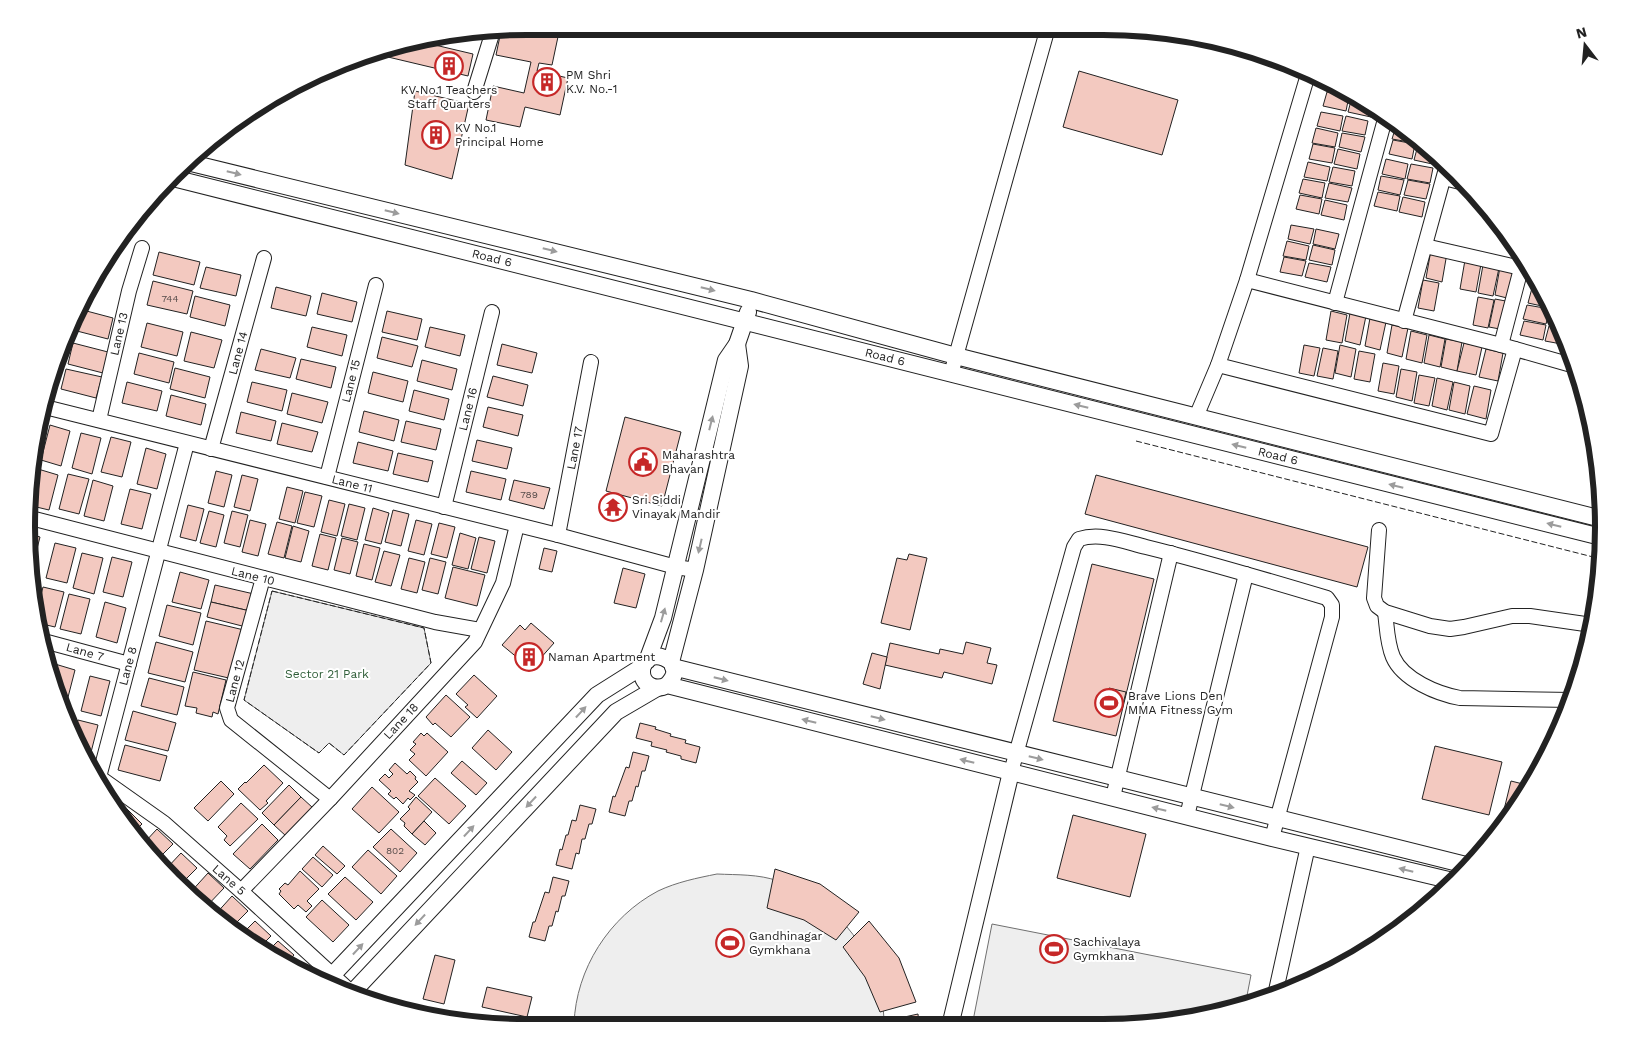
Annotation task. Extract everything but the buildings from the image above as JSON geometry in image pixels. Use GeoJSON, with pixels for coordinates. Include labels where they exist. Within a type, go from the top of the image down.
{"type":"FeatureCollection","features":[{"type":"Feature","properties":{"kind":"street"},"geometry":{"type":"LineString","coordinates":[[951,374],[1046,35]]}},
{"type":"Feature","properties":{"kind":"street"},"geometry":{"type":"LineString","coordinates":[[474,92],[491,36]]}},
{"type":"Feature","properties":{"kind":"street"},"geometry":{"type":"LineString","coordinates":[[1196,417],[1218,365],[1247,280],[1306,79]]}},
{"type":"Feature","properties":{"kind":"street"},"geometry":{"type":"LineString","coordinates":[[1335,302],[1384,123]]}},
{"type":"Feature","properties":{"kind":"street","name":"Road 6"},"geometry":{"type":"LineString","coordinates":[[195,164],[751,300],[956,356],[1595,517]]}},
{"type":"Feature","properties":{"kind":"street"},"geometry":{"type":"LineString","coordinates":[[1404,321],[1445,173]]}},
{"type":"Feature","properties":{"kind":"street","name":"Road 6"},"geometry":{"type":"LineString","coordinates":[[179,179],[1595,535]]}},
{"type":"Feature","properties":{"kind":"street"},"geometry":{"type":"LineString","coordinates":[[1425,246],[1518,263]]}},
{"type":"Feature","properties":{"kind":"street","name":"Lane 13"},"geometry":{"type":"LineString","coordinates":[[99,420],[129,291],[142,248]]}},
{"type":"Feature","properties":{"kind":"street","name":"Lane 14"},"geometry":{"type":"LineString","coordinates":[[211,448],[264,258]]}},
{"type":"Feature","properties":{"kind":"street"},"geometry":{"type":"LineString","coordinates":[[1501,345],[1521,268]]}},
{"type":"Feature","properties":{"kind":"street"},"geometry":{"type":"LineString","coordinates":[[1247,280],[1567,363]]}},
{"type":"Feature","properties":{"kind":"street","name":"Lane 15"},"geometry":{"type":"LineString","coordinates":[[327,477],[376,285]]}},
{"type":"Feature","properties":{"kind":"street"},"geometry":{"type":"LineString","coordinates":[[751,300],[737,344],[726,360],[676,567],[662,618],[645,663],[642,676],[648,685],[1011,772],[1446,880]]}},
{"type":"Feature","properties":{"kind":"street","name":"Lane 16"},"geometry":{"type":"LineString","coordinates":[[444,507],[492,312]]}},
{"type":"Feature","properties":{"kind":"street"},"geometry":{"type":"LineString","coordinates":[[356,988],[616,712],[662,687],[674,677],[672,664],[695,570],[740,366],[737,344]]}},
{"type":"Feature","properties":{"kind":"street"},"geometry":{"type":"LineString","coordinates":[[1218,365],[1491,434],[1515,349]]}},
{"type":"Feature","properties":{"kind":"street","name":"Lane 17"},"geometry":{"type":"LineString","coordinates":[[558,535],[591,362]]}},
{"type":"Feature","properties":{"kind":"street","name":"Lane 11"},"geometry":{"type":"LineString","coordinates":[[50,408],[558,535],[676,567],[695,570]]}},
{"type":"Feature","properties":{"kind":"street"},"geometry":{"type":"LineString","coordinates":[[158,552],[187,442]]}},
{"type":"Feature","properties":{"kind":"street","name":"Lane 10"},"geometry":{"type":"LineString","coordinates":[[35,519],[434,622],[480,630]]}},
{"type":"Feature","properties":{"kind":"street","name":"Lane 18"},"geometry":{"type":"LineString","coordinates":[[241,890],[330,799],[475,642],[503,583],[517,525]]}},
{"type":"Feature","properties":{"kind":"street"},"geometry":{"type":"LineString","coordinates":[[1379,530],[1374,598],[1377,606],[1385,612],[1430,626],[1450,629],[1464,628],[1503,618],[1530,616],[1586,624]]}},
{"type":"Feature","properties":{"kind":"street"},"geometry":{"type":"LineString","coordinates":[[952,1019],[1015,752],[1074,547],[1079,539],[1089,536],[1107,538],[1171,553],[1327,598],[1332,605],[1332,616],[1272,838]]}},
{"type":"Feature","properties":{"kind":"street","name":"Lane 8"},"geometry":{"type":"LineString","coordinates":[[99,770],[158,552]]}},
{"type":"Feature","properties":{"kind":"street"},"geometry":{"type":"LineString","coordinates":[[1112,797],[1171,553]]}},
{"type":"Feature","properties":{"kind":"street"},"geometry":{"type":"LineString","coordinates":[[1187,816],[1246,574]]}},
{"type":"Feature","properties":{"kind":"street","name":"Lane 12"},"geometry":{"type":"LineString","coordinates":[[263,578],[227,708],[228,715],[231,720],[330,799]]}},
{"type":"Feature","properties":{"kind":"street"},"geometry":{"type":"LineString","coordinates":[[1385,612],[1388,640],[1393,658],[1403,670],[1427,688],[1444,695],[1460,698],[1564,700]]}},
{"type":"Feature","properties":{"kind":"street","name":"Lane 7"},"geometry":{"type":"LineString","coordinates":[[49,642],[129,664]]}},
{"type":"Feature","properties":{"kind":"street"},"geometry":{"type":"LineString","coordinates":[[330,978],[597,695],[656,656],[662,656],[672,664],[1461,864]]}},
{"type":"Feature","properties":{"kind":"street"},"geometry":{"type":"LineString","coordinates":[[532,764],[551,781]]}},
{"type":"Feature","properties":{"kind":"street","name":"Lane 5"},"geometry":{"type":"LineString","coordinates":[[109,786],[164,823],[241,890],[322,974]]}},
{"type":"Feature","properties":{"kind":"street"},"geometry":{"type":"LineString","coordinates":[[1277,987],[1308,846]]}},
{"type":"Feature","properties":{"kind":"street"},"geometry":{"type":"LineString","coordinates":[[423,880],[442,897]]}},
{"type":"Feature","properties":{"kind":"green space","name":"Sector 21 Park"},"geometry":{"type":"Polygon","coordinates":[[[272,591],[424,628],[431,663],[344,755],[329,743],[319,753],[244,700],[272,591]]]}},
{"type":"Feature","properties":{"kind":"green space","name":"Gandhinagar Gymkhana"},"geometry":{"type":"Polygon","coordinates":[[[717,874],[756,876],[771,879],[784,884],[831,911],[853,934],[870,963],[881,994],[884,1019],[574,1019],[581,984],[598,947],[610,930],[640,902],[658,891],[717,874]]]}},
{"type":"Feature","properties":{"kind":"green space","name":"Sachivalaya Gymkhana"},"geometry":{"type":"Polygon","coordinates":[[[992,924],[1251,975],[1247,997],[1199,1010],[1135,1018],[973,1019],[992,924]]]}},
{"type":"Feature","properties":{"kind":"fence"},"geometry":{"type":"LineString","coordinates":[[1136,441],[1594,557]]}},
{"type":"Feature","properties":{"kind":"fence"},"geometry":{"type":"LineString","coordinates":[[272,591],[424,628],[431,663],[344,755],[329,743],[319,753],[244,700],[272,591]]}},
{"type":"Feature","properties":{"kind":"place","name":"KV No.1 Teachers Staff Quarters"},"geometry":{"type":"Point","coordinates":[449,66]}},
{"type":"Feature","properties":{"kind":"place","name":"PM Shri K.V. No.-1"},"geometry":{"type":"Point","coordinates":[547,82]}},
{"type":"Feature","properties":{"kind":"place","name":"KV No.1 Principal Home"},"geometry":{"type":"Point","coordinates":[436,135]}},
{"type":"Feature","properties":{"kind":"place","name":"Maharashtra Bhavan"},"geometry":{"type":"Point","coordinates":[643,462]}},
{"type":"Feature","properties":{"kind":"place","name":"Sri Siddi Vinayak Mandir"},"geometry":{"type":"Point","coordinates":[613,507]}},
{"type":"Feature","properties":{"kind":"place","name":"Naman Apartment"},"geometry":{"type":"Point","coordinates":[529,657]}},
{"type":"Feature","properties":{"kind":"place","name":"Brave Lions Den MMA Fitness Gym"},"geometry":{"type":"Point","coordinates":[1109,703]}},
{"type":"Feature","properties":{"kind":"place","name":"Gandhinagar Gymkhana"},"geometry":{"type":"Point","coordinates":[730,943]}},
{"type":"Feature","properties":{"kind":"place","name":"Sachivalaya Gymkhana"},"geometry":{"type":"Point","coordinates":[1054,949]}}]}
